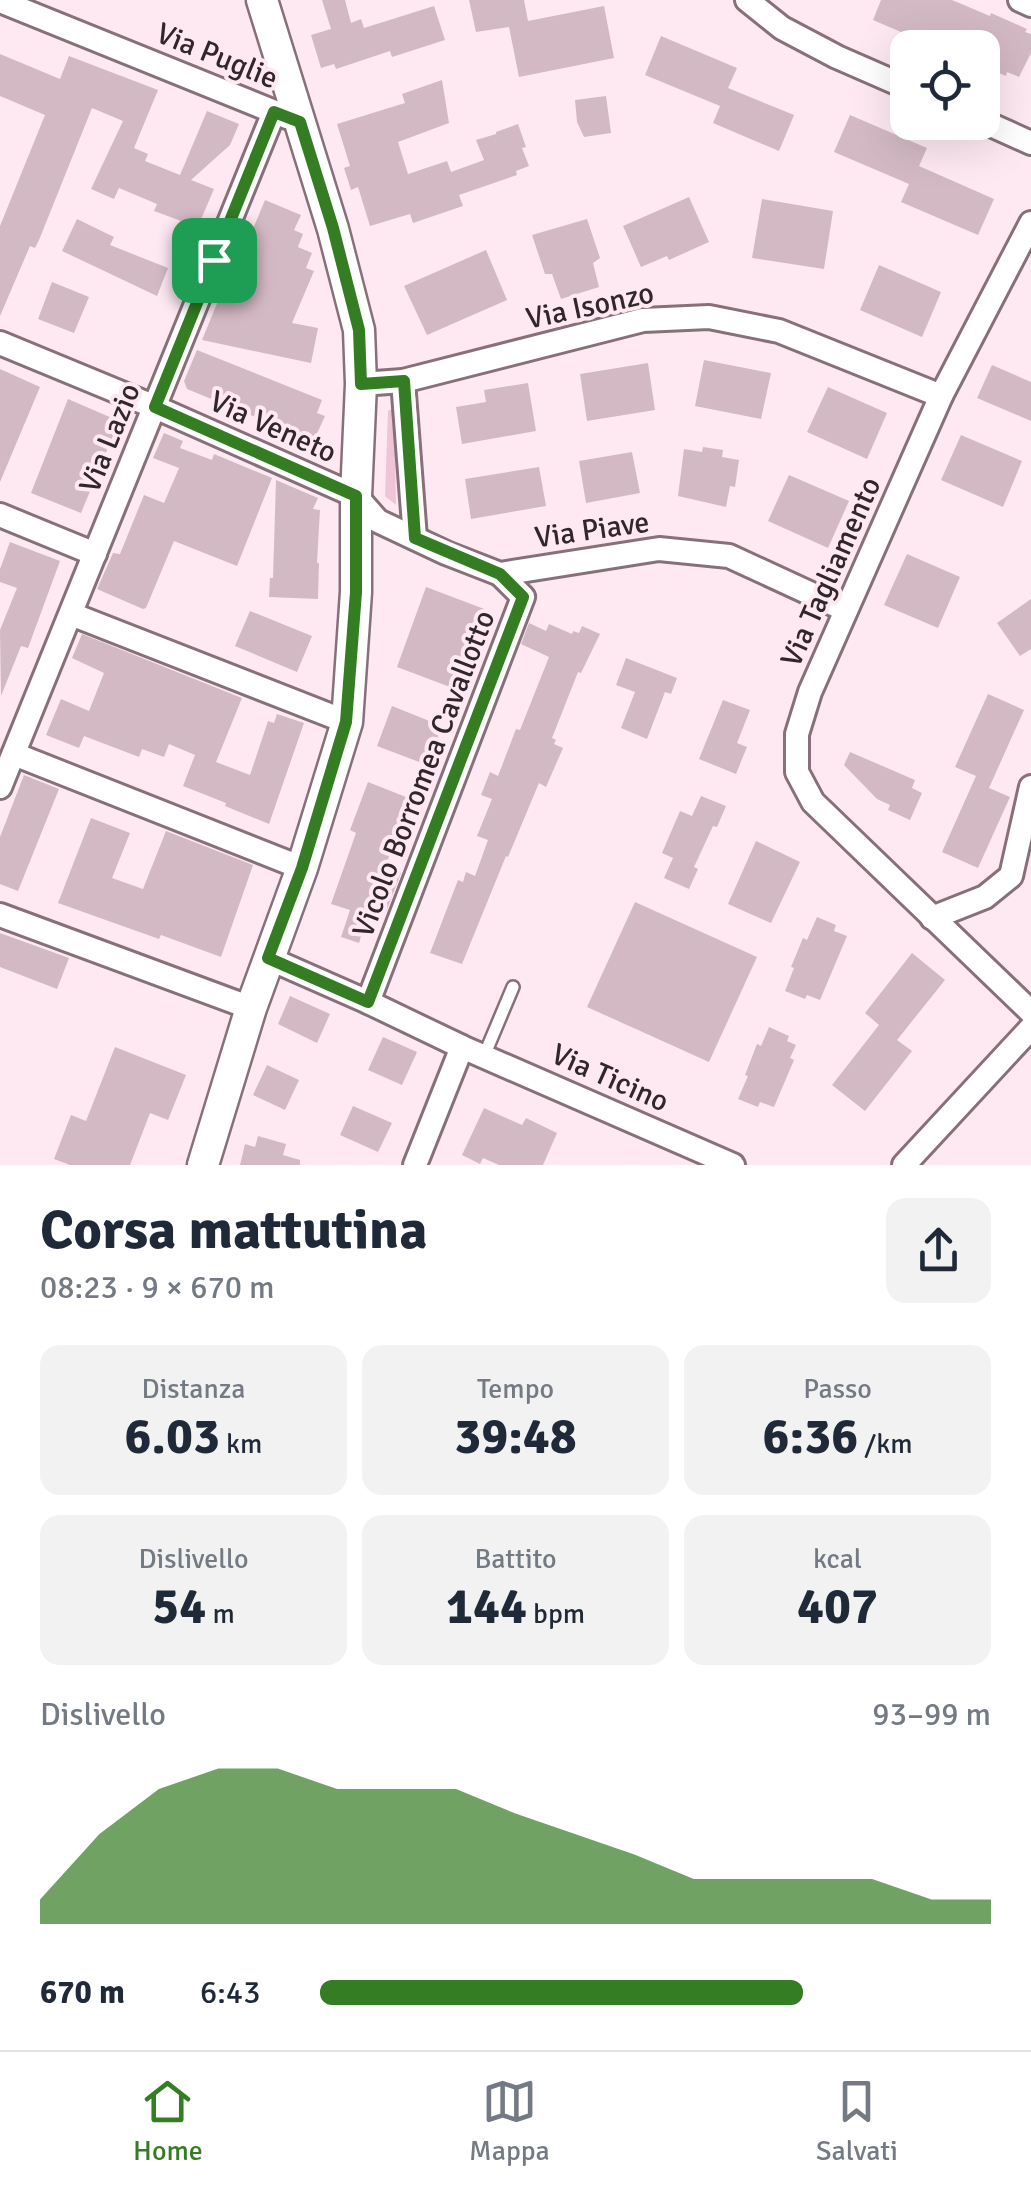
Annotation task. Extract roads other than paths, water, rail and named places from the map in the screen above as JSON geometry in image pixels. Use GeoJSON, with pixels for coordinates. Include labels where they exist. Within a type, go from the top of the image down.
{"type":"FeatureCollection","features":[{"type":"Feature","properties":{"kind":"street"},"geometry":{"type":"LineString","coordinates":[[203,1165],[346,722],[356,592],[359,330],[333,228],[287,117],[262,0]]}},
{"type":"Feature","properties":{"kind":"street"},"geometry":{"type":"LineString","coordinates":[[747,0],[782,28],[890,80]]}},
{"type":"Feature","properties":{"kind":"street"},"geometry":{"type":"LineString","coordinates":[[1020,0],[1031,5]]}},
{"type":"Feature","properties":{"kind":"street","name":"Via Puglie"},"geometry":{"type":"LineString","coordinates":[[0,1],[287,117]]}},
{"type":"Feature","properties":{"kind":"street","name":"Via Lazio"},"geometry":{"type":"LineString","coordinates":[[0,788],[155,407],[287,117]]}},
{"type":"Feature","properties":{"kind":"street"},"geometry":{"type":"LineString","coordinates":[[1000,129],[1031,142]]}},
{"type":"Feature","properties":{"kind":"street","name":"Via Tagliamento"},"geometry":{"type":"LineString","coordinates":[[1031,223],[941,396],[810,692],[797,734],[797,772],[813,802],[1031,1012]]}},
{"type":"Feature","properties":{"kind":"street","name":"Via Isonzo"},"geometry":{"type":"LineString","coordinates":[[361,384],[404,381],[643,320],[709,317],[779,331],[941,396]]}},
{"type":"Feature","properties":{"kind":"street","name":"Via Veneto"},"geometry":{"type":"LineString","coordinates":[[0,343],[356,496]]}},
{"type":"Feature","properties":{"kind":"street"},"geometry":{"type":"LineString","coordinates":[[404,381],[415,538]]}},
{"type":"Feature","properties":{"kind":"street","name":"Via Piave"},"geometry":{"type":"LineString","coordinates":[[356,496],[378,521],[500,574],[660,549],[728,556],[846,610]]}},
{"type":"Feature","properties":{"kind":"street"},"geometry":{"type":"LineString","coordinates":[[0,515],[95,554]]}},
{"type":"Feature","properties":{"kind":"street","name":"Vicolo Borromea Cavallotto"},"geometry":{"type":"LineString","coordinates":[[368,1002],[523,597],[500,574]]}},
{"type":"Feature","properties":{"kind":"street"},"geometry":{"type":"LineString","coordinates":[[71,614],[346,722]]}},
{"type":"Feature","properties":{"kind":"street"},"geometry":{"type":"LineString","coordinates":[[14,754],[302,868]]}},
{"type":"Feature","properties":{"kind":"street"},"geometry":{"type":"LineString","coordinates":[[932,918],[985,897],[1011,876],[1031,787]]}},
{"type":"Feature","properties":{"kind":"street"},"geometry":{"type":"LineString","coordinates":[[0,915],[251,1008]]}},
{"type":"Feature","properties":{"kind":"street","name":"Via Ticino"},"geometry":{"type":"LineString","coordinates":[[268,958],[733,1165]]}},
{"type":"Feature","properties":{"kind":"street"},"geometry":{"type":"LineString","coordinates":[[904,1165],[1031,1028]]}},
{"type":"Feature","properties":{"kind":"street"},"geometry":{"type":"LineString","coordinates":[[415,1165],[473,1052]]}},
{"type":"Feature","properties":{"kind":"lane"},"geometry":{"type":"LineString","coordinates":[[473,1052],[514,987]]}}]}
